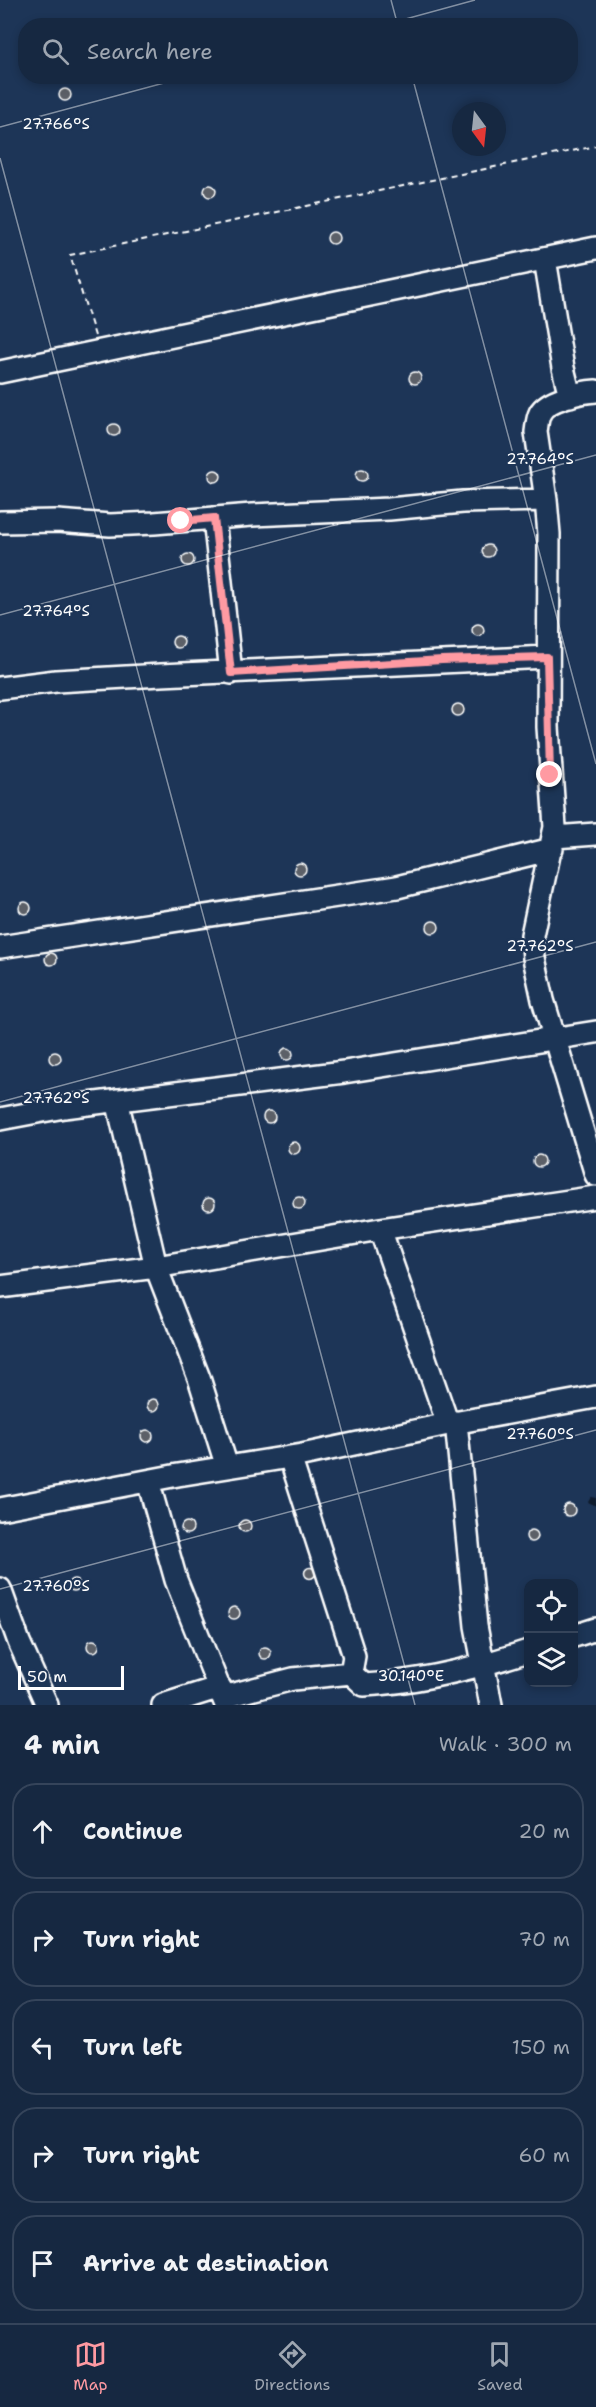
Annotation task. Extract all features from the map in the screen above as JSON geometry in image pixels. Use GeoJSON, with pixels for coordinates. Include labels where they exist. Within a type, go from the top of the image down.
{"type":"FeatureCollection","features":[{"type":"Feature","properties":{"kind":"street"},"geometry":{"type":"LineString","coordinates":[[0,372],[596,248]]}},
{"type":"Feature","properties":{"kind":"street"},"geometry":{"type":"LineString","coordinates":[[545,259],[562,368],[570,396]]}},
{"type":"Feature","properties":{"kind":"street"},"geometry":{"type":"LineString","coordinates":[[596,391],[570,396],[544,408],[537,420],[536,432],[546,500],[549,563],[547,657],[550,775],[555,812],[553,843],[532,935],[538,978],[596,1175]]}},
{"type":"Feature","properties":{"kind":"street"},"geometry":{"type":"LineString","coordinates":[[0,522],[57,521],[110,525],[546,500]]}},
{"type":"Feature","properties":{"kind":"street"},"geometry":{"type":"LineString","coordinates":[[214,518],[231,673]]}},
{"type":"Feature","properties":{"kind":"street"},"geometry":{"type":"LineString","coordinates":[[0,688],[68,681],[442,660],[547,657]]}},
{"type":"Feature","properties":{"kind":"street"},"geometry":{"type":"LineString","coordinates":[[0,947],[397,887],[553,843],[596,834]]}},
{"type":"Feature","properties":{"kind":"street"},"geometry":{"type":"LineString","coordinates":[[0,1119],[117,1100],[344,1072],[596,1032]]}},
{"type":"Feature","properties":{"kind":"street"},"geometry":{"type":"LineString","coordinates":[[117,1100],[156,1267],[200,1378],[227,1467]]}},
{"type":"Feature","properties":{"kind":"street"},"geometry":{"type":"LineString","coordinates":[[0,1287],[156,1267],[380,1229],[596,1197]]}},
{"type":"Feature","properties":{"kind":"street"},"geometry":{"type":"LineString","coordinates":[[380,1229],[452,1423],[476,1626],[492,1705]]}},
{"type":"Feature","properties":{"kind":"street"},"geometry":{"type":"LineString","coordinates":[[0,1509],[290,1457],[452,1423],[596,1397]]}},
{"type":"Feature","properties":{"kind":"street"},"geometry":{"type":"LineString","coordinates":[[290,1457],[354,1656],[351,1673]]}},
{"type":"Feature","properties":{"kind":"street"},"geometry":{"type":"LineString","coordinates":[[148,1481],[176,1580],[223,1696]]}},
{"type":"Feature","properties":{"kind":"street"},"geometry":{"type":"LineString","coordinates":[[0,1589],[19,1642],[47,1705]]}},
{"type":"Feature","properties":{"kind":"street"},"geometry":{"type":"LineString","coordinates":[[578,1634],[596,1629]]}},
{"type":"Feature","properties":{"kind":"street"},"geometry":{"type":"LineString","coordinates":[[163,1705],[223,1696],[293,1678],[351,1673],[364,1685],[385,1684],[483,1666],[524,1652]]}},
{"type":"Feature","properties":{"kind":"path"},"geometry":{"type":"LineString","coordinates":[[100,351],[70,255],[596,146]]}},
{"type":"Feature","properties":{"kind":"building"},"geometry":{"type":"Polygon","coordinates":[[[67,89],[71,95],[67,101],[63,101],[59,93],[67,89]]]}},
{"type":"Feature","properties":{"kind":"building"},"geometry":{"type":"Polygon","coordinates":[[[212,185],[216,191],[212,197],[208,197],[204,189],[212,185]]]}},
{"type":"Feature","properties":{"kind":"building"},"geometry":{"type":"Polygon","coordinates":[[[335,232],[339,238],[335,244],[331,244],[327,236],[335,232]]]}},
{"type":"Feature","properties":{"kind":"building"},"geometry":{"type":"Polygon","coordinates":[[[417,372],[421,378],[417,384],[413,384],[409,376],[417,372]]]}},
{"type":"Feature","properties":{"kind":"building"},"geometry":{"type":"Polygon","coordinates":[[[116,424],[120,430],[116,436],[112,436],[108,428],[116,424]]]}},
{"type":"Feature","properties":{"kind":"building"},"geometry":{"type":"Polygon","coordinates":[[[364,469],[368,475],[364,481],[360,481],[356,473],[364,469]]]}},
{"type":"Feature","properties":{"kind":"building"},"geometry":{"type":"Polygon","coordinates":[[[217,470],[221,476],[217,482],[213,482],[209,474],[217,470]]]}},
{"type":"Feature","properties":{"kind":"building"},"geometry":{"type":"Polygon","coordinates":[[[490,545],[494,551],[490,557],[486,557],[482,549],[490,545]]]}},
{"type":"Feature","properties":{"kind":"building"},"geometry":{"type":"Polygon","coordinates":[[[190,554],[194,560],[190,566],[186,566],[182,558],[190,554]]]}},
{"type":"Feature","properties":{"kind":"building"},"geometry":{"type":"Polygon","coordinates":[[[480,624],[484,630],[480,636],[476,636],[472,628],[480,624]]]}},
{"type":"Feature","properties":{"kind":"building"},"geometry":{"type":"Polygon","coordinates":[[[180,636],[184,642],[180,648],[176,648],[172,640],[180,636]]]}},
{"type":"Feature","properties":{"kind":"building"},"geometry":{"type":"Polygon","coordinates":[[[460,704],[464,710],[460,716],[456,716],[452,708],[460,704]]]}},
{"type":"Feature","properties":{"kind":"building"},"geometry":{"type":"Polygon","coordinates":[[[302,863],[306,869],[302,875],[298,875],[294,867],[302,863]]]}},
{"type":"Feature","properties":{"kind":"building"},"geometry":{"type":"Polygon","coordinates":[[[27,902],[31,908],[27,914],[23,914],[19,906],[27,902]]]}},
{"type":"Feature","properties":{"kind":"building"},"geometry":{"type":"Polygon","coordinates":[[[435,921],[439,927],[435,933],[431,933],[427,925],[435,921]]]}},
{"type":"Feature","properties":{"kind":"building"},"geometry":{"type":"Polygon","coordinates":[[[53,953],[57,959],[53,965],[49,965],[45,957],[53,953]]]}},
{"type":"Feature","properties":{"kind":"building"},"geometry":{"type":"Polygon","coordinates":[[[289,1048],[293,1054],[289,1060],[285,1060],[281,1052],[289,1048]]]}},
{"type":"Feature","properties":{"kind":"building"},"geometry":{"type":"Polygon","coordinates":[[[57,1052],[61,1058],[57,1064],[53,1064],[49,1056],[57,1052]]]}},
{"type":"Feature","properties":{"kind":"building"},"geometry":{"type":"Polygon","coordinates":[[[271,1111],[275,1117],[271,1123],[267,1123],[263,1115],[271,1111]]]}},
{"type":"Feature","properties":{"kind":"building"},"geometry":{"type":"Polygon","coordinates":[[[296,1142],[300,1148],[296,1154],[292,1154],[288,1146],[296,1142]]]}},
{"type":"Feature","properties":{"kind":"building"},"geometry":{"type":"Polygon","coordinates":[[[541,1155],[545,1161],[541,1167],[537,1167],[533,1159],[541,1155]]]}},
{"type":"Feature","properties":{"kind":"building"},"geometry":{"type":"Polygon","coordinates":[[[301,1197],[305,1203],[301,1209],[297,1209],[293,1201],[301,1197]]]}},
{"type":"Feature","properties":{"kind":"building"},"geometry":{"type":"Polygon","coordinates":[[[211,1198],[215,1204],[211,1210],[207,1210],[203,1202],[211,1198]]]}},
{"type":"Feature","properties":{"kind":"building"},"geometry":{"type":"Polygon","coordinates":[[[155,1399],[159,1405],[155,1411],[151,1411],[147,1403],[155,1399]]]}},
{"type":"Feature","properties":{"kind":"building"},"geometry":{"type":"Polygon","coordinates":[[[149,1430],[153,1436],[149,1442],[145,1442],[141,1434],[149,1430]]]}},
{"type":"Feature","properties":{"kind":"building"},"geometry":{"type":"Polygon","coordinates":[[[571,1504],[575,1510],[571,1516],[567,1516],[563,1508],[571,1504]]]}},
{"type":"Feature","properties":{"kind":"building"},"geometry":{"type":"Polygon","coordinates":[[[247,1520],[251,1526],[247,1532],[243,1532],[239,1524],[247,1520]]]}},
{"type":"Feature","properties":{"kind":"building"},"geometry":{"type":"Polygon","coordinates":[[[189,1522],[193,1528],[189,1534],[185,1534],[181,1526],[189,1522]]]}},
{"type":"Feature","properties":{"kind":"building"},"geometry":{"type":"Polygon","coordinates":[[[534,1530],[538,1536],[534,1542],[530,1542],[526,1534],[534,1530]]]}},
{"type":"Feature","properties":{"kind":"building"},"geometry":{"type":"Polygon","coordinates":[[[310,1568],[314,1569],[314,1577],[310,1578],[306,1577],[305,1573],[306,1569],[310,1568]]]}},
{"type":"Feature","properties":{"kind":"building"},"geometry":{"type":"Polygon","coordinates":[[[76,1579],[80,1585],[76,1591],[72,1591],[68,1583],[76,1579]]]}},
{"type":"Feature","properties":{"kind":"building"},"geometry":{"type":"Polygon","coordinates":[[[236,1607],[240,1613],[236,1619],[232,1619],[228,1611],[236,1607]]]}},
{"type":"Feature","properties":{"kind":"building"},"geometry":{"type":"Polygon","coordinates":[[[95,1640],[99,1646],[95,1652],[91,1652],[87,1644],[95,1640]]]}},
{"type":"Feature","properties":{"kind":"building"},"geometry":{"type":"Polygon","coordinates":[[[267,1647],[271,1653],[267,1659],[263,1659],[259,1651],[267,1647]]]}},
{"type":"Feature","properties":{"kind":"route"},"geometry":{"type":"LineString","coordinates":[[181,521],[214,518],[231,673],[442,660],[547,657],[550,775]]}}]}
